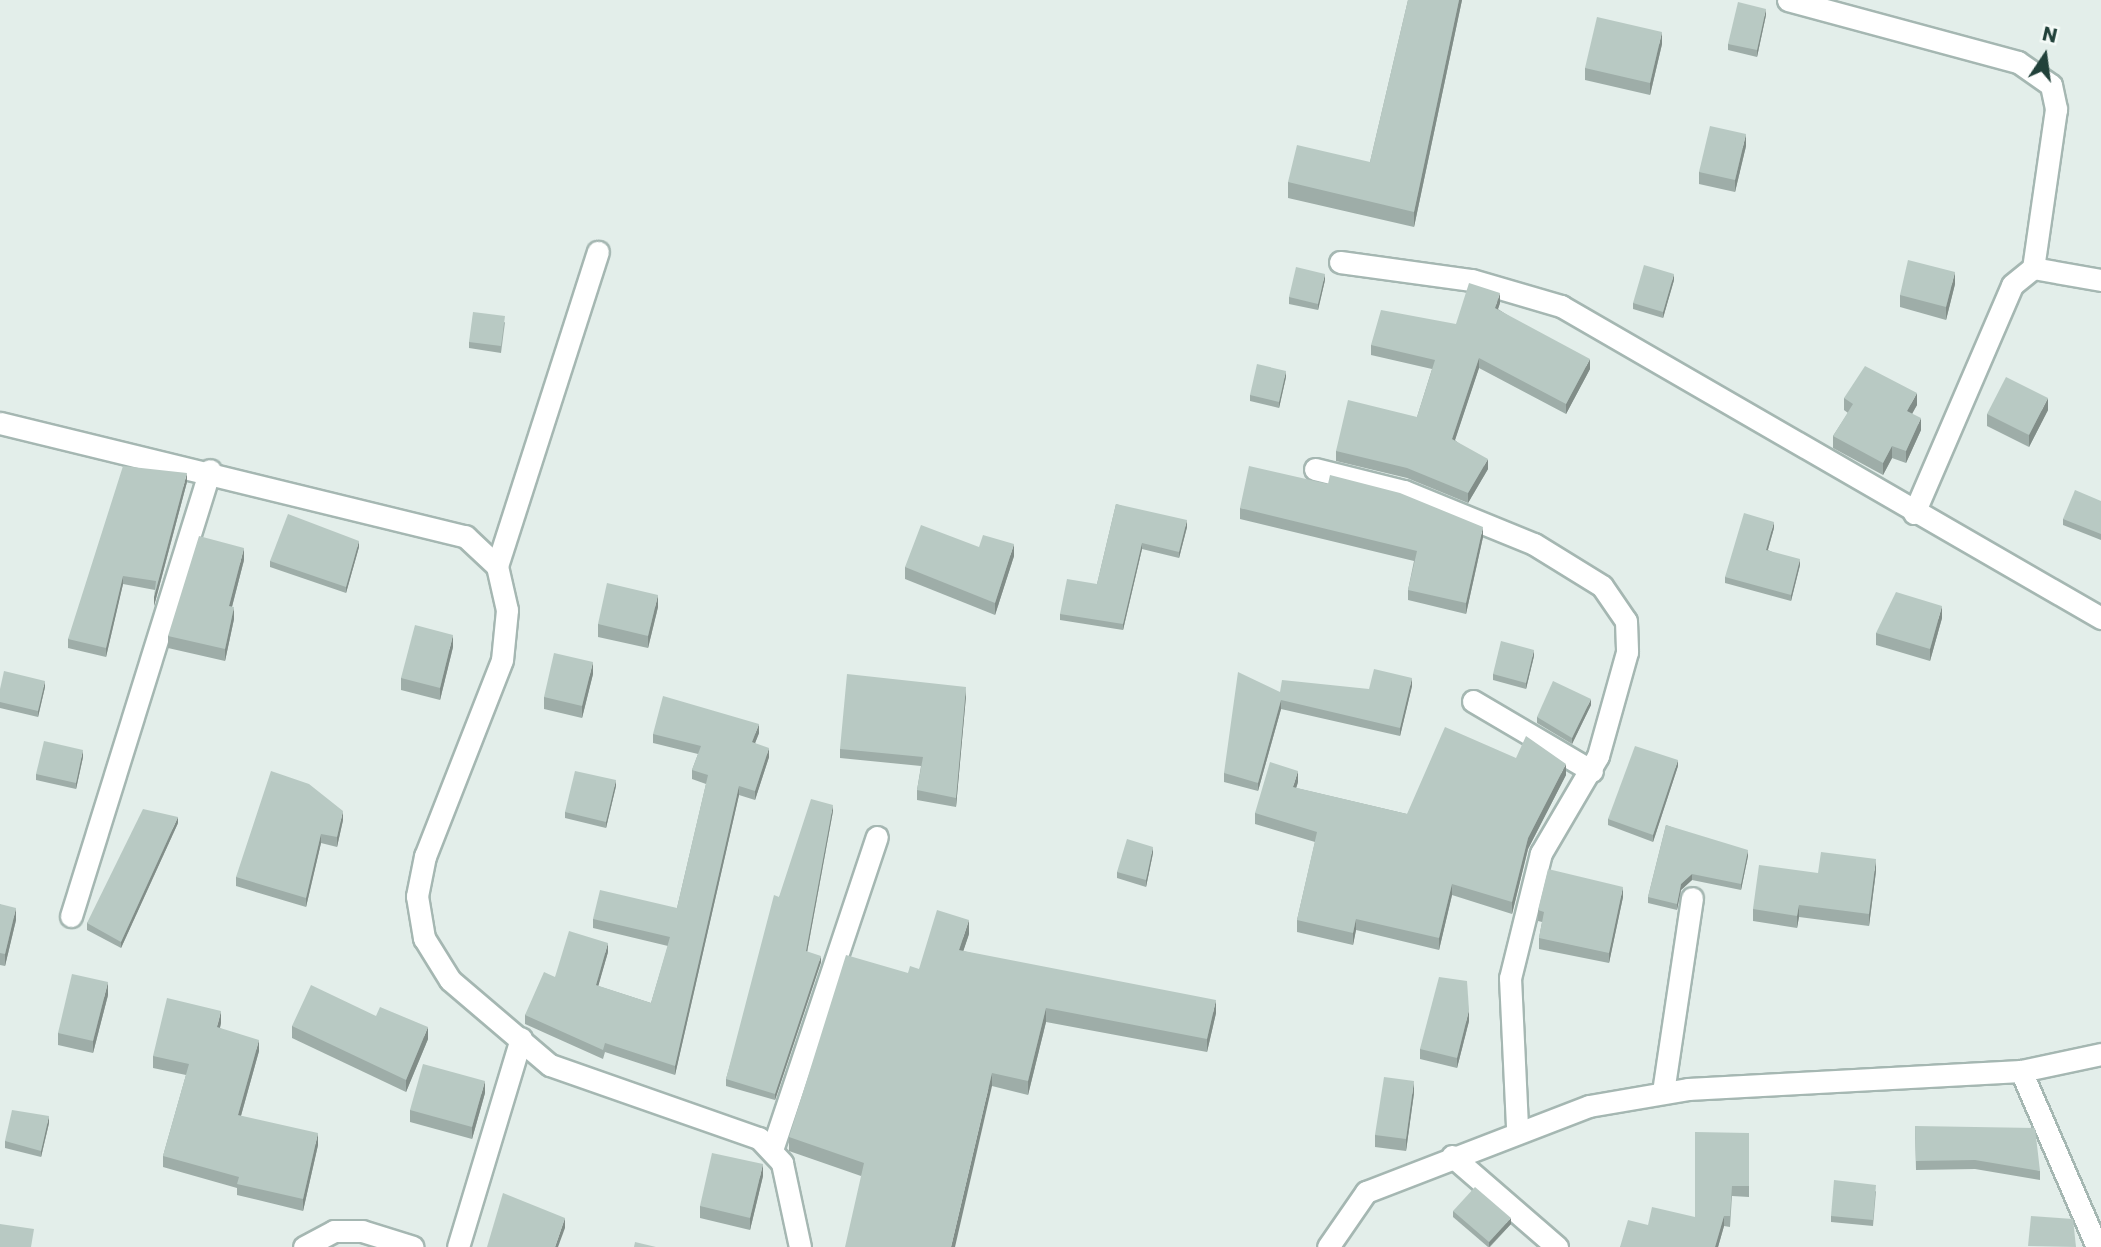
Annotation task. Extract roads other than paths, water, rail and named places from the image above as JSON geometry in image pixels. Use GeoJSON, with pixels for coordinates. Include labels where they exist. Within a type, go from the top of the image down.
{"type":"FeatureCollection","features":[{"type":"Feature","properties":{"kind":"street"},"geometry":{"type":"LineString","coordinates":[[1788,0],[2018,62],[2051,85],[2056,109],[2032,268],[2012,285],[1914,513]]}},
{"type":"Feature","properties":{"kind":"street"},"geometry":{"type":"LineString","coordinates":[[598,252],[497,566],[507,610],[502,660],[425,856],[416,895],[424,938],[450,980],[569,1076],[722,1124],[772,1150],[782,1163],[800,1247]]}},
{"type":"Feature","properties":{"kind":"street"},"geometry":{"type":"LineString","coordinates":[[1340,262],[1472,280],[1562,306],[1914,513],[2101,618]]}},
{"type":"Feature","properties":{"kind":"street"},"geometry":{"type":"LineString","coordinates":[[2032,268],[2101,280]]}},
{"type":"Feature","properties":{"kind":"street"},"geometry":{"type":"LineString","coordinates":[[0,423],[210,470],[465,536],[497,566]]}},
{"type":"Feature","properties":{"kind":"street"},"geometry":{"type":"LineString","coordinates":[[1315,469],[1404,491],[1479,519],[1580,570],[1616,601],[1627,652],[1592,771],[1541,853],[1510,978],[1517,1129]]}},
{"type":"Feature","properties":{"kind":"street"},"geometry":{"type":"LineString","coordinates":[[71,916],[210,470]]}},
{"type":"Feature","properties":{"kind":"street"},"geometry":{"type":"LineString","coordinates":[[1473,701],[1592,771]]}},
{"type":"Feature","properties":{"kind":"street"},"geometry":{"type":"LineString","coordinates":[[772,1150],[877,837]]}},
{"type":"Feature","properties":{"kind":"street"},"geometry":{"type":"LineString","coordinates":[[1663,1092],[1692,898]]}},
{"type":"Feature","properties":{"kind":"street"},"geometry":{"type":"LineString","coordinates":[[458,1247],[521,1038]]}},
{"type":"Feature","properties":{"kind":"street"},"geometry":{"type":"LineString","coordinates":[[1328,1247],[1366,1192],[1517,1129],[1589,1105],[1663,1092],[2021,1071],[2101,1054]]}},
{"type":"Feature","properties":{"kind":"street"},"geometry":{"type":"LineString","coordinates":[[2021,1071],[2097,1247]]}},
{"type":"Feature","properties":{"kind":"street"},"geometry":{"type":"LineString","coordinates":[[1452,1156],[1557,1247]]}},
{"type":"Feature","properties":{"kind":"street"},"geometry":{"type":"LineString","coordinates":[[304,1247],[308,1240],[343,1231],[412,1247]]}}]}
